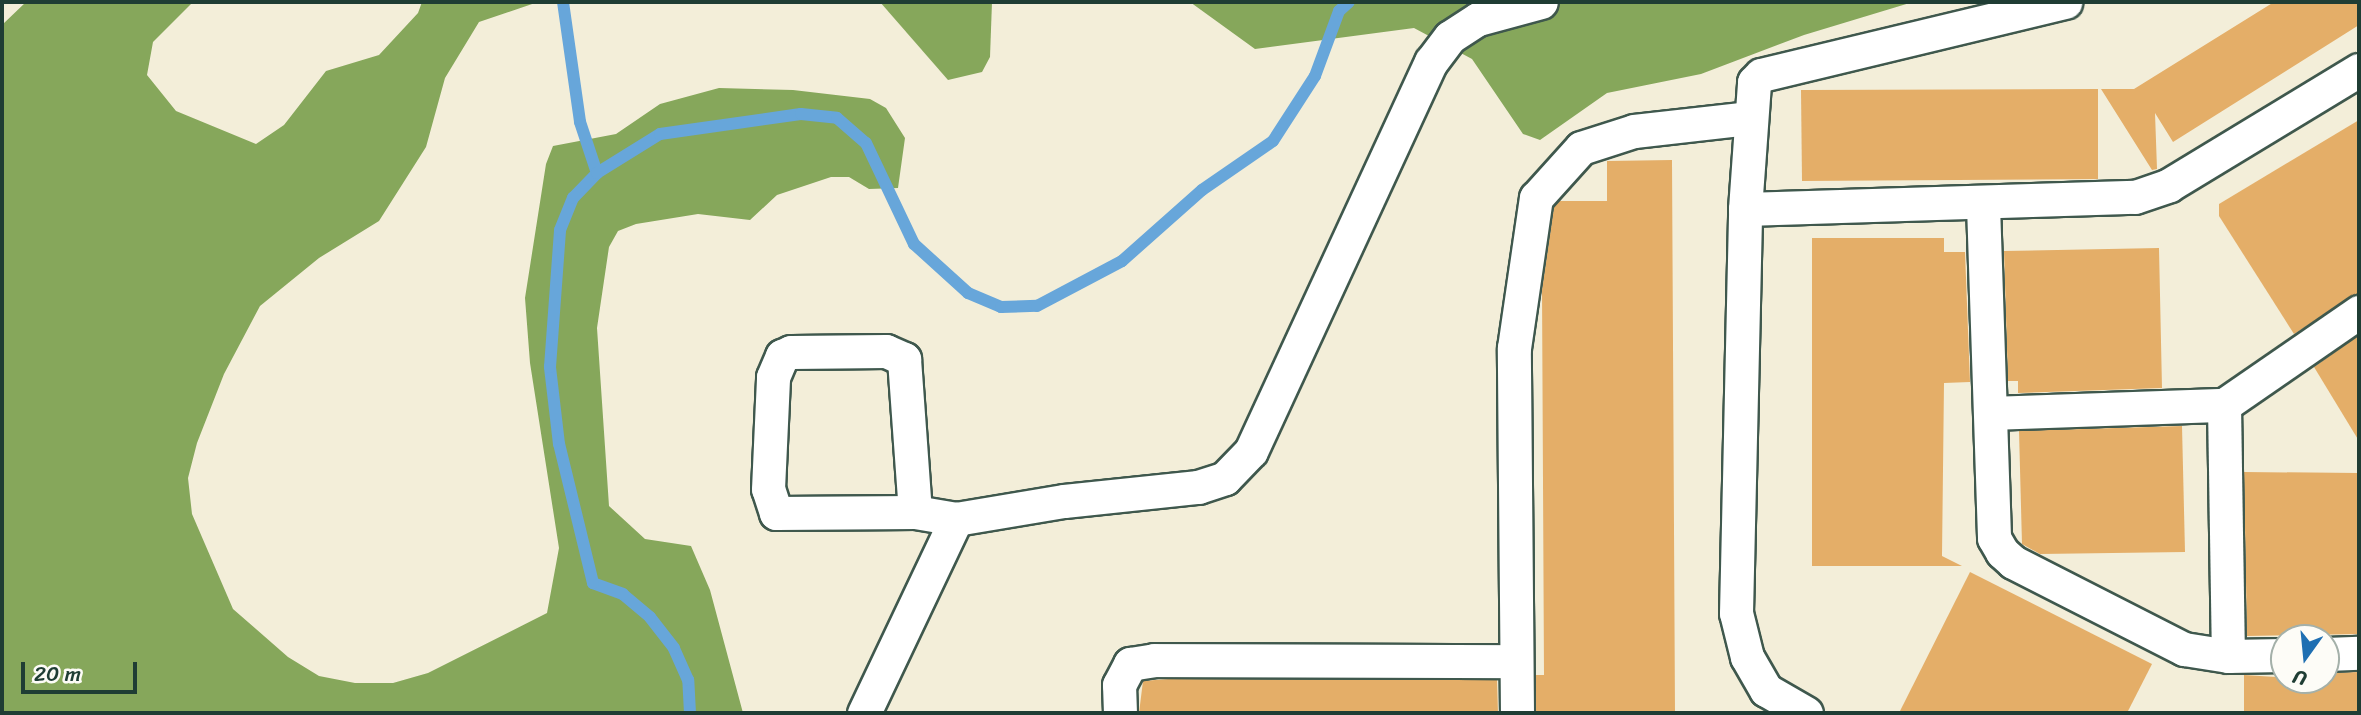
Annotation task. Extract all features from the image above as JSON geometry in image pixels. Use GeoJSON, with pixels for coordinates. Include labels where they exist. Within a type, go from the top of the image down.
{"type":"FeatureCollection","features":[{"type":"Feature","properties":{"kind":"street"},"geometry":{"type":"LineString","coordinates":[[915,512],[904,359],[886,351],[791,352],[782,356],[773,377],[768,475],[770,503],[776,513],[915,512],[956,519],[1064,501],[1198,487],[1225,478],[1251,451],[1431,62],[1450,37],[1478,19],[1541,2]]}},
{"type":"Feature","properties":{"kind":"street"},"geometry":{"type":"LineString","coordinates":[[1806,713],[1766,690],[1747,657],[1736,613],[1745,209],[1754,82],[1761,75],[2065,2]]}},
{"type":"Feature","properties":{"kind":"street"},"geometry":{"type":"LineString","coordinates":[[1745,209],[1983,205],[2135,197],[2169,185],[2359,70]]}},
{"type":"Feature","properties":{"kind":"street"},"geometry":{"type":"LineString","coordinates":[[1517,713],[1514,348],[1536,198],[1581,148],[1634,131],[1750,118]]}},
{"type":"Feature","properties":{"kind":"street"},"geometry":{"type":"LineString","coordinates":[[1983,205],[1992,413],[1994,538],[2002,552],[2013,562],[2153,636],[2184,649],[2228,656],[2270,655]]}},
{"type":"Feature","properties":{"kind":"street"},"geometry":{"type":"LineString","coordinates":[[1992,413],[2224,405],[2359,312]]}},
{"type":"Feature","properties":{"kind":"street"},"geometry":{"type":"LineString","coordinates":[[2224,405],[2228,656]]}},
{"type":"Feature","properties":{"kind":"street"},"geometry":{"type":"LineString","coordinates":[[864,713],[956,519]]}},
{"type":"Feature","properties":{"kind":"street"},"geometry":{"type":"LineString","coordinates":[[2340,654],[2359,653]]}},
{"type":"Feature","properties":{"kind":"street"},"geometry":{"type":"LineString","coordinates":[[1120,713],[1119,685],[1130,664],[1154,660],[1516,661]]}},
{"type":"Feature","properties":{"kind":"green space"},"geometry":{"type":"Polygon","coordinates":[[[26,2],[193,2],[153,42],[147,75],[176,111],[256,144],[284,125],[326,71],[379,55],[418,13],[422,2],[538,2],[479,22],[445,78],[426,147],[379,221],[319,258],[260,306],[224,374],[197,443],[188,478],[192,514],[233,609],[288,657],[319,676],[355,683],[393,683],[428,673],[547,613],[559,548],[530,363],[525,298],[546,164],[553,146],[616,134],[660,104],[719,88],[793,90],[870,99],[886,108],[905,138],[898,188],[869,189],[849,177],[831,177],[777,195],[750,220],[698,214],[636,224],[618,231],[609,247],[597,328],[609,506],[645,539],[691,546],[710,590],[743,713],[2,713],[2,25],[26,2]]]}},
{"type":"Feature","properties":{"kind":"green space"},"geometry":{"type":"Polygon","coordinates":[[[880,2],[992,2],[990,57],[982,72],[948,80],[880,2]]]}},
{"type":"Feature","properties":{"kind":"green space"},"geometry":{"type":"Polygon","coordinates":[[[1190,2],[1913,2],[1804,35],[1701,74],[1607,93],[1540,140],[1523,134],[1472,59],[1414,28],[1255,49],[1190,2]]]}},
{"type":"Feature","properties":{"kind":"building"},"geometry":{"type":"Polygon","coordinates":[[[2274,2],[2359,2],[2359,25],[2173,142],[2155,113],[2157,169],[2152,170],[2101,89],[2134,89],[2274,2]]]}},
{"type":"Feature","properties":{"kind":"building"},"geometry":{"type":"Polygon","coordinates":[[[2098,89],[2098,179],[1802,181],[1801,90],[2098,89]]]}},
{"type":"Feature","properties":{"kind":"building"},"geometry":{"type":"Polygon","coordinates":[[[2359,120],[2359,293],[2294,334],[2219,216],[2219,204],[2359,120]]]}},
{"type":"Feature","properties":{"kind":"building"},"geometry":{"type":"Polygon","coordinates":[[[1672,160],[1675,713],[1536,713],[1536,675],[1544,675],[1542,290],[1554,207],[1559,201],[1607,201],[1607,161],[1672,160]]]}},
{"type":"Feature","properties":{"kind":"building"},"geometry":{"type":"Polygon","coordinates":[[[1812,238],[1944,238],[1944,252],[1965,252],[1970,382],[1944,383],[1942,556],[1962,566],[1812,566],[1812,238]]]}},
{"type":"Feature","properties":{"kind":"building"},"geometry":{"type":"Polygon","coordinates":[[[2159,248],[2162,388],[2018,393],[2018,381],[2008,381],[2004,251],[2159,248]]]}},
{"type":"Feature","properties":{"kind":"building"},"geometry":{"type":"Polygon","coordinates":[[[2359,335],[2359,441],[2314,367],[2359,335]]]}},
{"type":"Feature","properties":{"kind":"building"},"geometry":{"type":"Polygon","coordinates":[[[2182,426],[2185,552],[2040,554],[2022,544],[2019,431],[2182,426]]]}},
{"type":"Feature","properties":{"kind":"building"},"geometry":{"type":"Polygon","coordinates":[[[2244,472],[2359,473],[2359,634],[2340,634],[2340,624],[2270,624],[2270,636],[2247,636],[2244,472]]]}},
{"type":"Feature","properties":{"kind":"building"},"geometry":{"type":"Polygon","coordinates":[[[1970,572],[2152,664],[2127,713],[1899,713],[1970,572]]]}},
{"type":"Feature","properties":{"kind":"building"},"geometry":{"type":"Polygon","coordinates":[[[2359,672],[2359,713],[2244,713],[2244,675],[2270,677],[2270,694],[2340,694],[2340,673],[2359,672]]]}},
{"type":"Feature","properties":{"kind":"building"},"geometry":{"type":"Polygon","coordinates":[[[1497,680],[1498,713],[1139,713],[1143,681],[1497,680]]]}},
{"type":"Feature","properties":{"kind":"waterway"},"geometry":{"type":"LineString","coordinates":[[563,2],[580,122],[597,173]]}},
{"type":"Feature","properties":{"kind":"waterway"},"geometry":{"type":"LineString","coordinates":[[690,713],[688,680],[674,648],[650,617],[623,594],[593,583],[559,444],[550,367],[560,230],[573,198],[597,173],[660,134],[801,114],[837,118],[866,143],[914,244],[968,293],[1001,307],[1037,306],[1122,261],[1202,190],[1273,141],[1315,76],[1339,11],[1349,2]]}}]}
